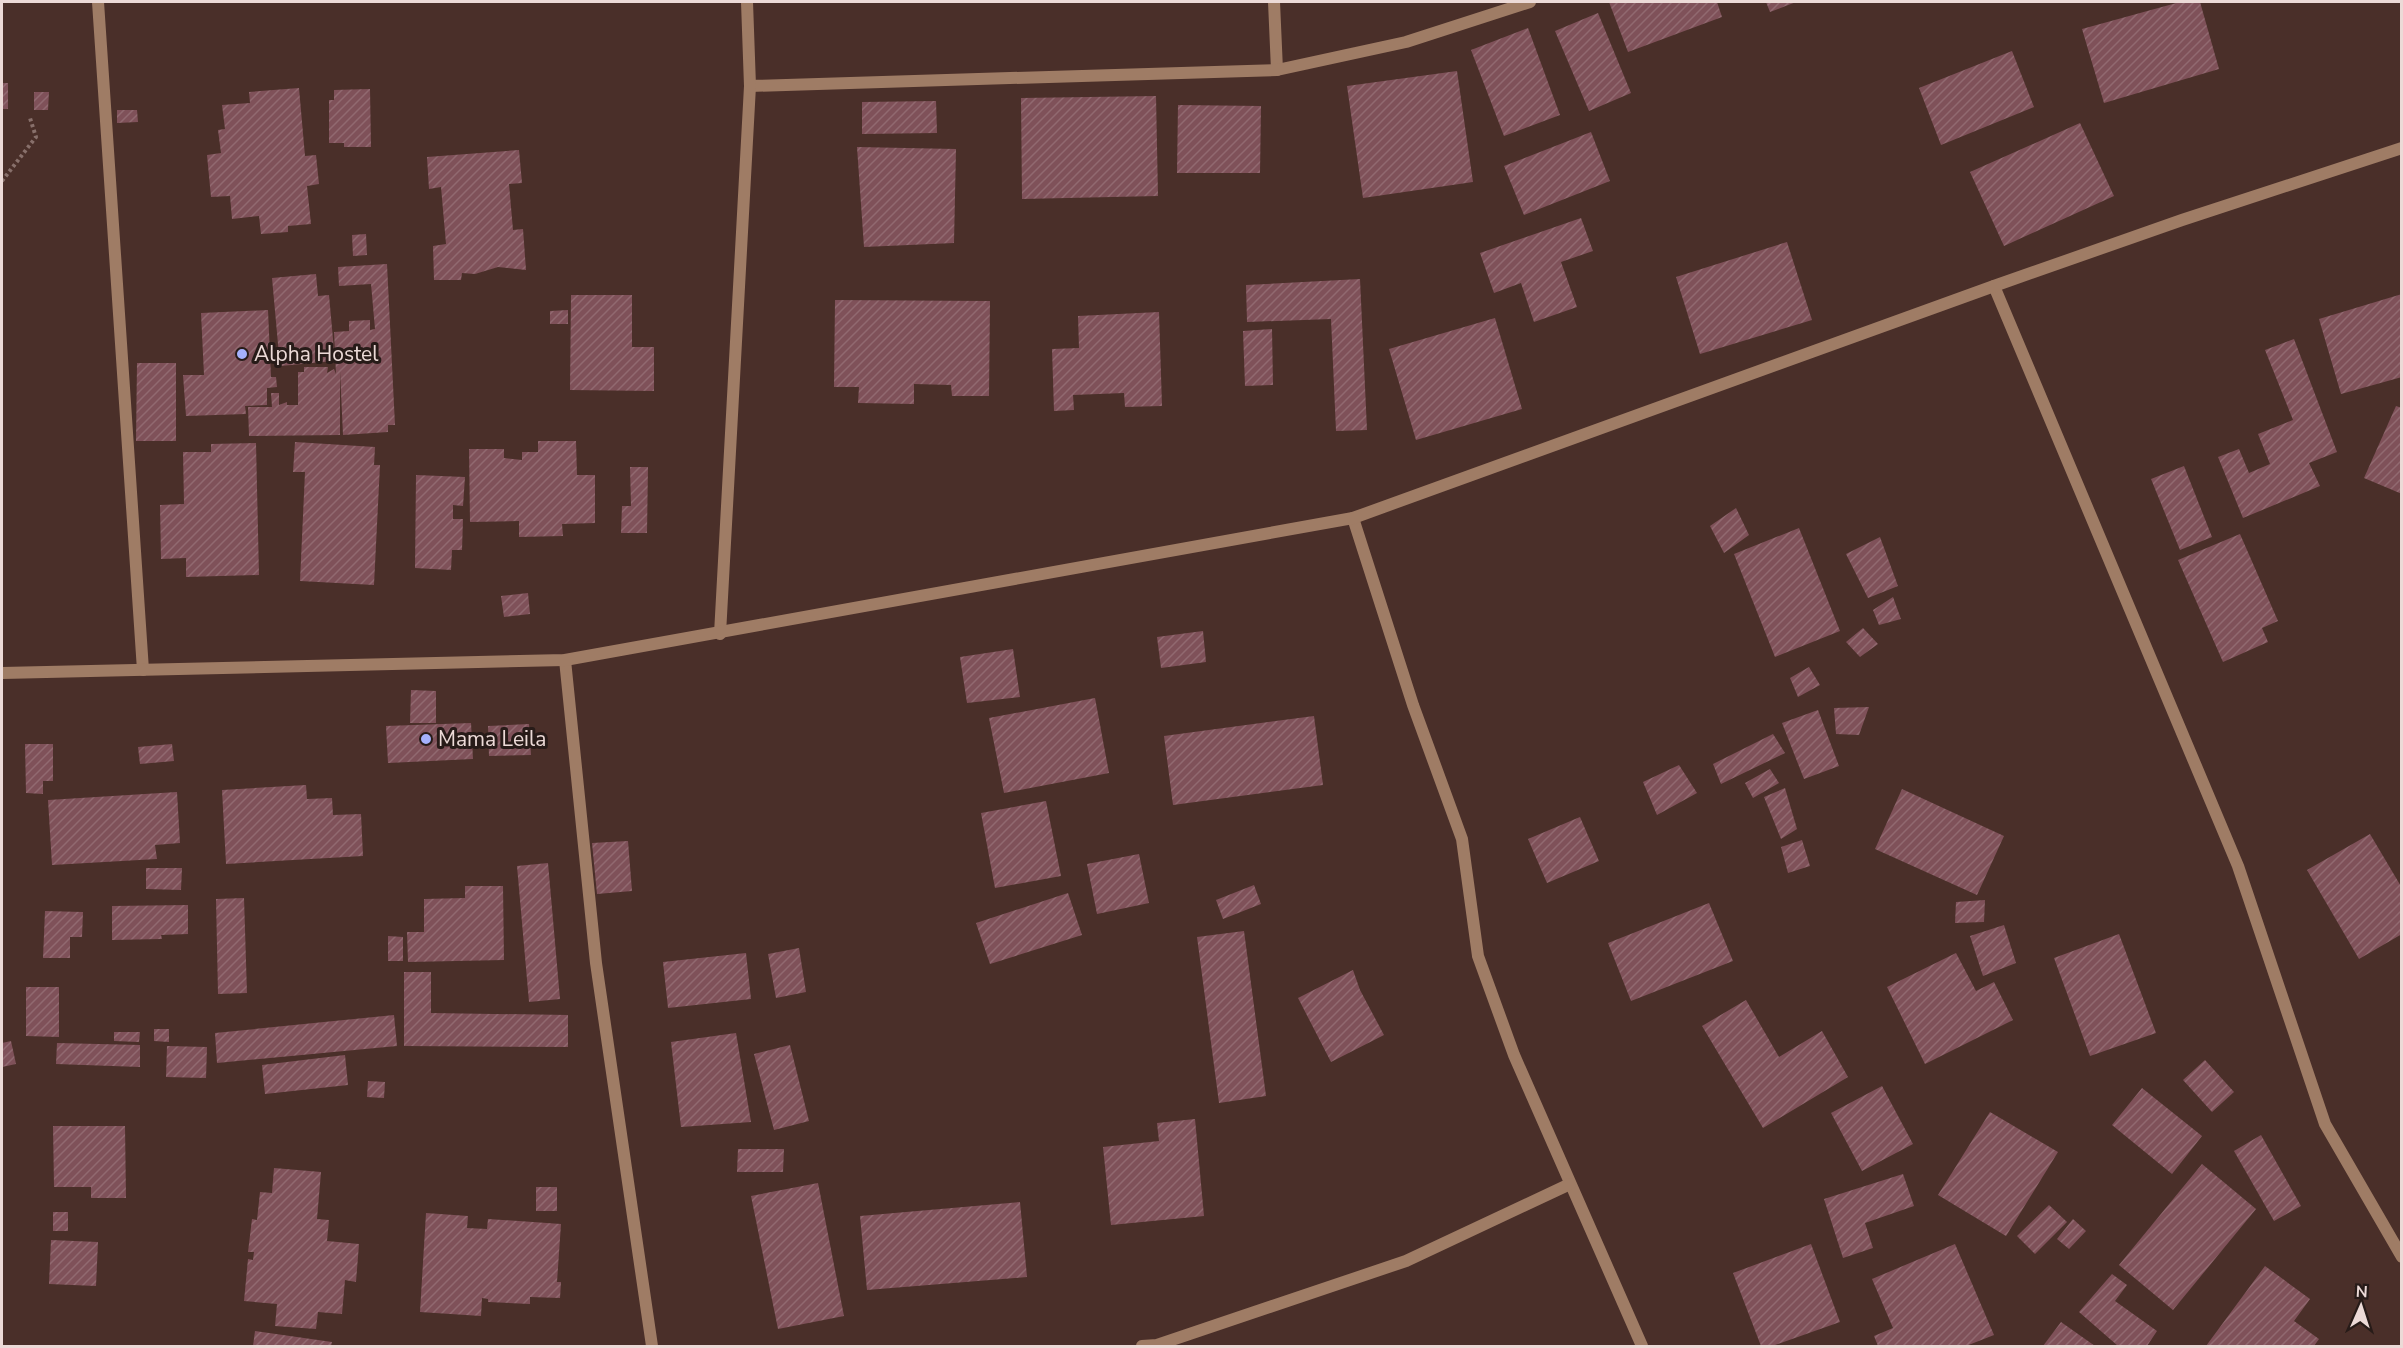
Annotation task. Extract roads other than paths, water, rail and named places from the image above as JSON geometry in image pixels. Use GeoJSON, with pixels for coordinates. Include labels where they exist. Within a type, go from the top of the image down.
{"type":"FeatureCollection","features":[{"type":"Feature","properties":{"kind":"street"},"geometry":{"type":"LineString","coordinates":[[98,2],[143,670]]}},
{"type":"Feature","properties":{"kind":"street"},"geometry":{"type":"LineString","coordinates":[[720,634],[750,86],[747,2]]}},
{"type":"Feature","properties":{"kind":"street"},"geometry":{"type":"LineString","coordinates":[[1274,2],[1277,70]]}},
{"type":"Feature","properties":{"kind":"street"},"geometry":{"type":"LineString","coordinates":[[750,86],[1277,70],[1406,42],[1530,2]]}},
{"type":"Feature","properties":{"kind":"street"},"geometry":{"type":"LineString","coordinates":[[2,673],[565,660],[720,634],[1353,518],[1994,286],[2182,220],[2402,148]]}},
{"type":"Feature","properties":{"kind":"street"},"geometry":{"type":"LineString","coordinates":[[1994,286],[2238,866],[2325,1124],[2402,1257]]}},
{"type":"Feature","properties":{"kind":"street"},"geometry":{"type":"LineString","coordinates":[[1353,518],[1413,705],[1462,839],[1478,956],[1514,1055],[1642,1347]]}},
{"type":"Feature","properties":{"kind":"street"},"geometry":{"type":"LineString","coordinates":[[565,660],[596,963],[652,1347]]}},
{"type":"Feature","properties":{"kind":"street"},"geometry":{"type":"LineString","coordinates":[[1142,1347],[1157,1345],[1406,1261],[1570,1184]]}},
{"type":"Feature","properties":{"kind":"place","name":"Alpha Hostel"},"geometry":{"type":"Point","coordinates":[242,354]}},
{"type":"Feature","properties":{"kind":"place","name":"Mama Leila"},"geometry":{"type":"Point","coordinates":[426,739]}}]}
